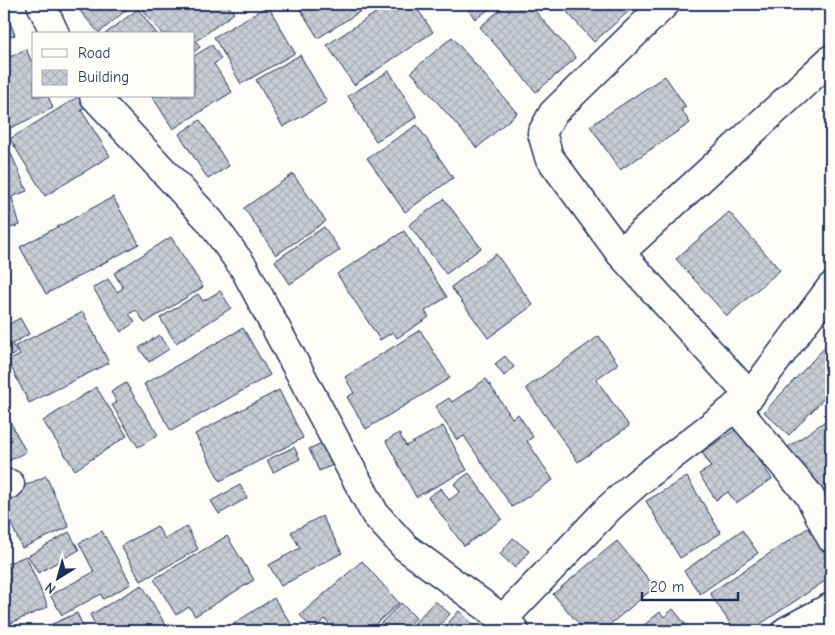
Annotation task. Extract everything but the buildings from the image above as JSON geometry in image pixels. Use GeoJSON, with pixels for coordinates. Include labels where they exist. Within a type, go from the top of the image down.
{"type":"FeatureCollection","features":[{"type":"Feature","properties":{"kind":"street"},"geometry":{"type":"LineString","coordinates":[[41,4],[55,32]]}},
{"type":"Feature","properties":{"kind":"street"},"geometry":{"type":"LineString","coordinates":[[666,4],[553,113],[542,133],[549,157],[620,253],[743,402],[809,495],[831,538]]}},
{"type":"Feature","properties":{"kind":"street"},"geometry":{"type":"LineString","coordinates":[[620,253],[831,59]]}},
{"type":"Feature","properties":{"kind":"street"},"geometry":{"type":"LineString","coordinates":[[96,98],[210,221],[244,268],[375,514],[405,547],[509,625],[609,508],[637,483],[743,402],[831,287]]}},
{"type":"Feature","properties":{"kind":"street"},"geometry":{"type":"LineString","coordinates":[[786,631],[831,607]]}}]}
